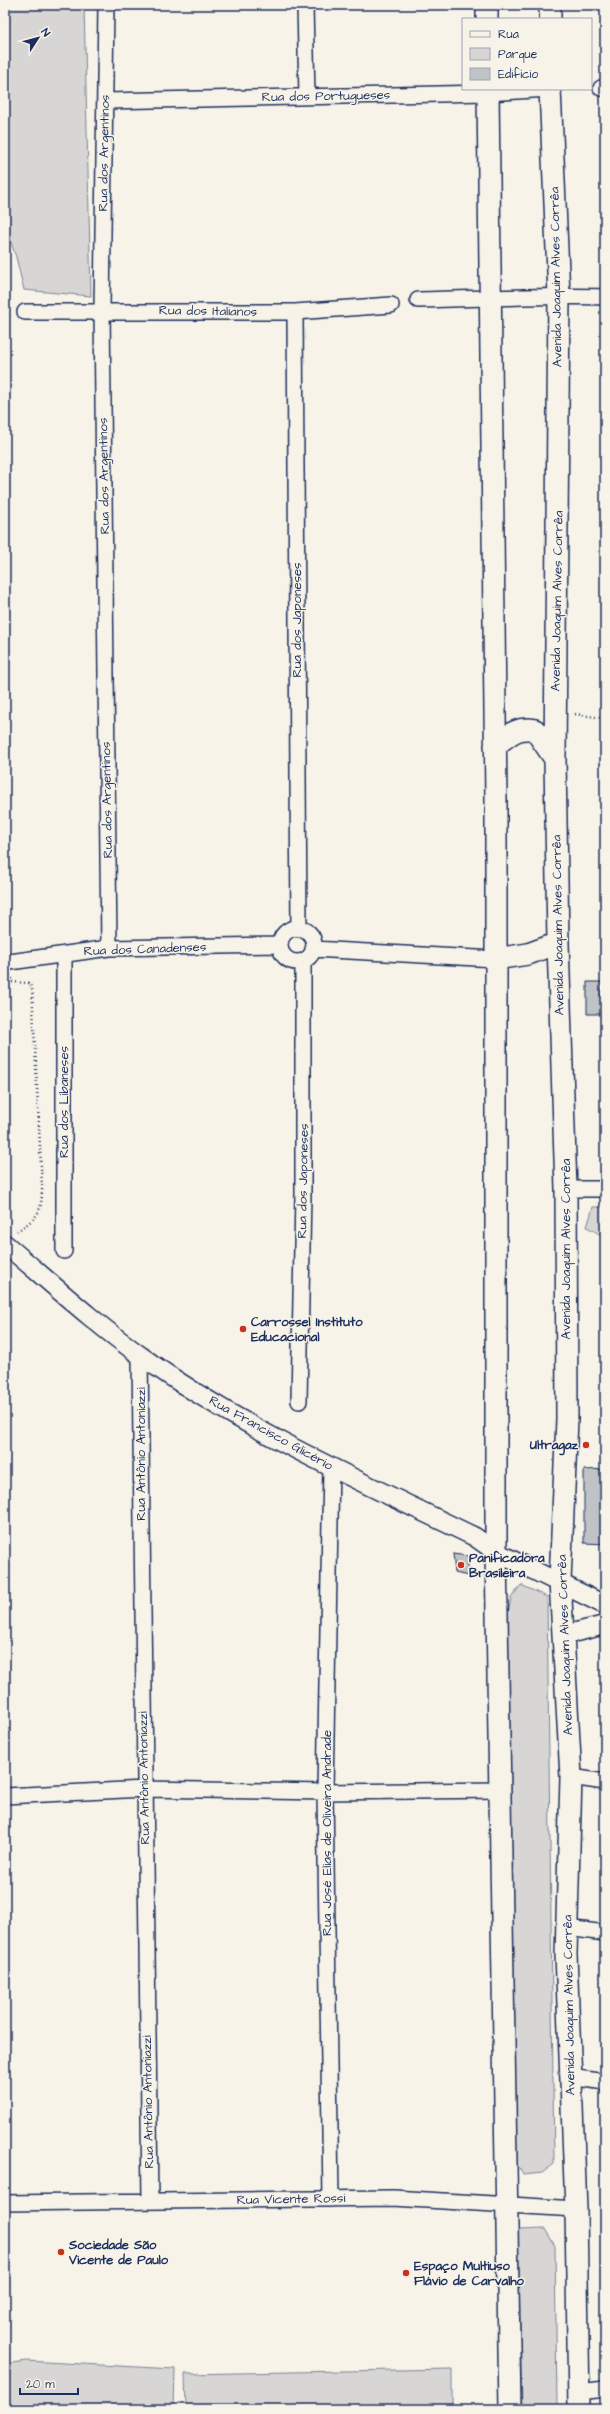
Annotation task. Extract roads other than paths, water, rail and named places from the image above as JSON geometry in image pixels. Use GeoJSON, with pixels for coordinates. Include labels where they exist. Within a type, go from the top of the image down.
{"type":"FeatureCollection","features":[{"type":"Feature","properties":{"kind":"main road"},"geometry":{"type":"LineString","coordinates":[[487,5],[488,18]]}},
{"type":"Feature","properties":{"kind":"main road"},"geometry":{"type":"LineString","coordinates":[[550,5],[550,18]]}},
{"type":"Feature","properties":{"kind":"main road","name":"Avenida Joaquim Alves Corrêa"},"geometry":{"type":"LineString","coordinates":[[549,90],[559,296],[555,759],[558,943],[566,1189],[567,1419],[560,1581],[571,1777],[566,1954],[576,2209],[579,2400]]}},
{"type":"Feature","properties":{"kind":"main road"},"geometry":{"type":"LineString","coordinates":[[488,91],[495,746],[496,1552],[502,1790],[506,2206],[510,2409]]}},
{"type":"Feature","properties":{"kind":"main road"},"geometry":{"type":"LineString","coordinates":[[495,746],[513,731],[524,727],[535,730],[555,759]]}},
{"type":"Feature","properties":{"kind":"main road"},"geometry":{"type":"LineString","coordinates":[[495,958],[528,954],[558,943]]}},
{"type":"Feature","properties":{"kind":"street","name":"Rua dos Argentinos"},"geometry":{"type":"LineString","coordinates":[[106,5],[102,310],[109,948]]}},
{"type":"Feature","properties":{"kind":"street"},"geometry":{"type":"LineString","coordinates":[[305,5],[307,97]]}},
{"type":"Feature","properties":{"kind":"street","name":"Rua dos Portugueses"},"geometry":{"type":"LineString","coordinates":[[105,101],[307,97],[518,90]]}},
{"type":"Feature","properties":{"kind":"street"},"geometry":{"type":"LineString","coordinates":[[418,300],[605,296]]}},
{"type":"Feature","properties":{"kind":"street","name":"Rua dos Italianos"},"geometry":{"type":"LineString","coordinates":[[25,312],[102,310],[295,312],[391,305]]}},
{"type":"Feature","properties":{"kind":"street","name":"Rua dos Japoneses"},"geometry":{"type":"LineString","coordinates":[[295,312],[300,929]]}},
{"type":"Feature","properties":{"kind":"street"},"geometry":{"type":"LineString","coordinates":[[294,929],[300,929],[305,931],[312,938],[313,949],[308,958],[304,961],[293,962],[284,956],[280,945],[284,935],[294,929]]}},
{"type":"Feature","properties":{"kind":"street","name":"Rua dos Canadenses"},"geometry":{"type":"LineString","coordinates":[[12,962],[109,948],[280,945]]}},
{"type":"Feature","properties":{"kind":"street"},"geometry":{"type":"LineString","coordinates":[[313,949],[495,958]]}},
{"type":"Feature","properties":{"kind":"street","name":"Rua dos Libaneses"},"geometry":{"type":"LineString","coordinates":[[64,954],[64,1251]]}},
{"type":"Feature","properties":{"kind":"street","name":"Rua dos Japoneses"},"geometry":{"type":"LineString","coordinates":[[299,1401],[303,1195],[304,961]]}},
{"type":"Feature","properties":{"kind":"street"},"geometry":{"type":"LineString","coordinates":[[566,1189],[605,1190]]}},
{"type":"Feature","properties":{"kind":"street","name":"Rua Francisco Glicério"},"geometry":{"type":"LineString","coordinates":[[8,1237],[140,1355],[240,1418],[306,1456],[332,1467],[476,1538],[496,1552],[560,1581],[583,1595],[605,1604]]}},
{"type":"Feature","properties":{"kind":"street","name":"Rua Antônio Antoniazzi"},"geometry":{"type":"LineString","coordinates":[[140,1355],[150,2201]]}},
{"type":"Feature","properties":{"kind":"street","name":"Rua José Elias de Oliveira Andrade"},"geometry":{"type":"LineString","coordinates":[[331,2199],[325,1792],[332,1467]]}},
{"type":"Feature","properties":{"kind":"street"},"geometry":{"type":"LineString","coordinates":[[564,1635],[605,1625]]}},
{"type":"Feature","properties":{"kind":"street"},"geometry":{"type":"LineString","coordinates":[[571,1777],[605,1782]]}},
{"type":"Feature","properties":{"kind":"street"},"geometry":{"type":"LineString","coordinates":[[5,1796],[144,1789],[325,1792],[502,1790]]}},
{"type":"Feature","properties":{"kind":"street"},"geometry":{"type":"LineString","coordinates":[[567,1928],[605,1933]]}},
{"type":"Feature","properties":{"kind":"street"},"geometry":{"type":"LineString","coordinates":[[570,2077],[605,2082]]}},
{"type":"Feature","properties":{"kind":"street","name":"Rua Vicente Rossi"},"geometry":{"type":"LineString","coordinates":[[5,2203],[393,2198],[506,2206],[576,2209]]}},
{"type":"Feature","properties":{"kind":"street"},"geometry":{"type":"LineString","coordinates":[[579,2400],[605,2389]]}},
{"type":"Feature","properties":{"kind":"place","name":"Carrossel Instituto Educacional"},"geometry":{"type":"Point","coordinates":[243,1329]}},
{"type":"Feature","properties":{"kind":"place","name":"Ultragaz"},"geometry":{"type":"Point","coordinates":[586,1445]}},
{"type":"Feature","properties":{"kind":"place","name":"Panificadora Brasileira"},"geometry":{"type":"Point","coordinates":[461,1565]}},
{"type":"Feature","properties":{"kind":"place","name":"Sociedade São Vicente de Paulo"},"geometry":{"type":"Point","coordinates":[61,2252]}},
{"type":"Feature","properties":{"kind":"place","name":"Espaço Multiuso Flávio de Carvalho"},"geometry":{"type":"Point","coordinates":[406,2273]}}]}
